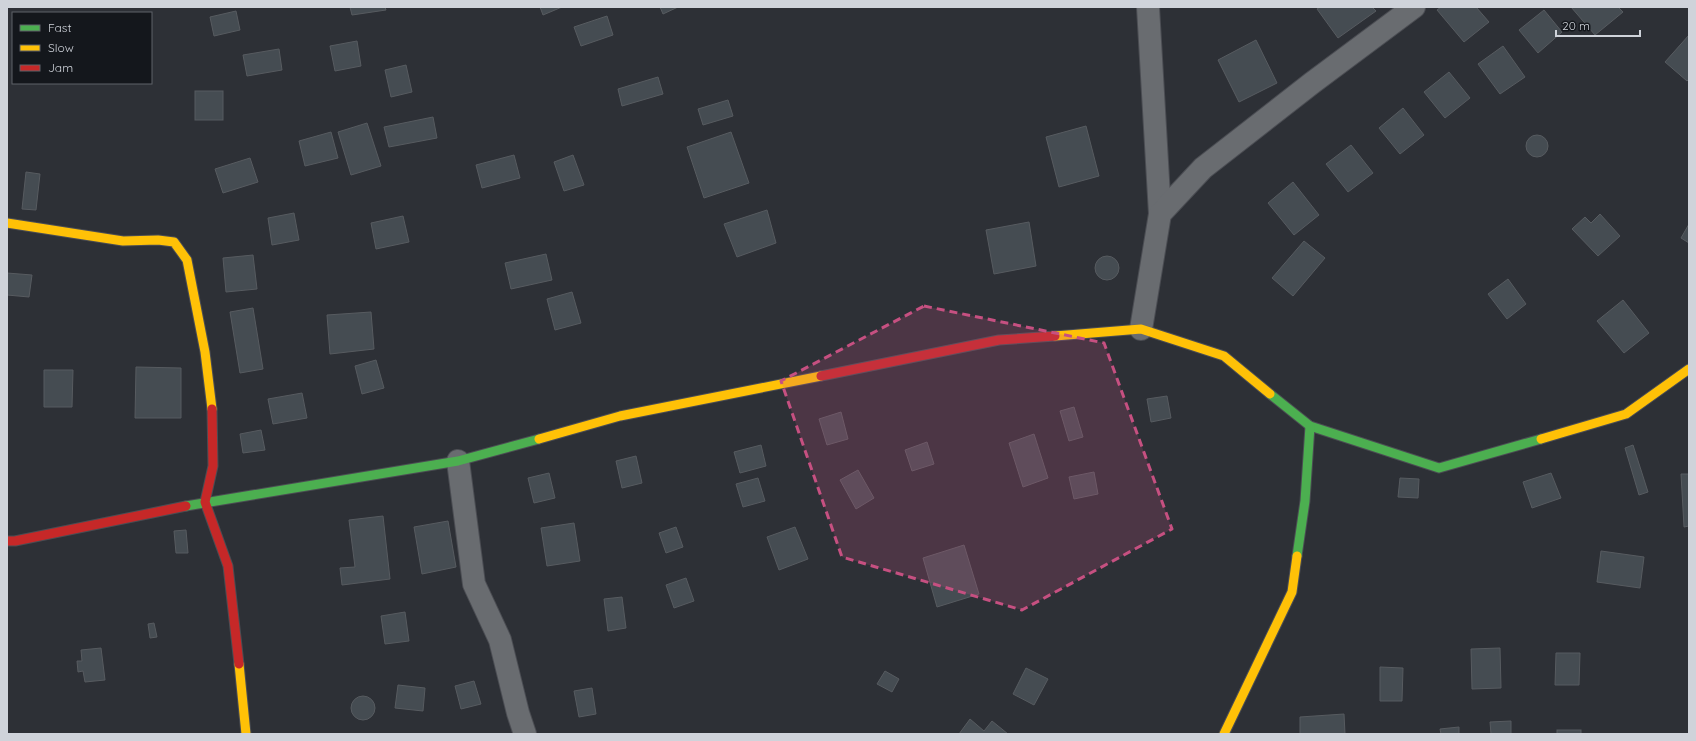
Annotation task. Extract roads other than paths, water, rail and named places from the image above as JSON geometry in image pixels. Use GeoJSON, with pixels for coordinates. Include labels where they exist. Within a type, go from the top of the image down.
{"type":"FeatureCollection","features":[{"type":"Feature","properties":{"kind":"street"},"geometry":{"type":"LineString","coordinates":[[1141,329],[1160,214],[1148,7]]}},
{"type":"Feature","properties":{"kind":"street"},"geometry":{"type":"LineString","coordinates":[[1160,214],[1203,168],[1312,83],[1414,7]]}},
{"type":"Feature","properties":{"kind":"street"},"geometry":{"type":"LineString","coordinates":[[7,223],[123,241],[158,240],[174,242],[187,260],[205,352],[212,419],[213,466],[205,502],[228,566],[246,734]]}},
{"type":"Feature","properties":{"kind":"street"},"geometry":{"type":"LineString","coordinates":[[7,540],[15,541],[205,502],[458,461],[620,416],[999,340],[1141,329],[1224,356],[1310,426],[1439,468],[1626,414],[1689,369]]}},
{"type":"Feature","properties":{"kind":"street"},"geometry":{"type":"LineString","coordinates":[[1224,734],[1292,592],[1305,501],[1310,426]]}},
{"type":"Feature","properties":{"kind":"street"},"geometry":{"type":"LineString","coordinates":[[458,461],[474,584],[500,640],[518,713],[525,734]]}}]}
